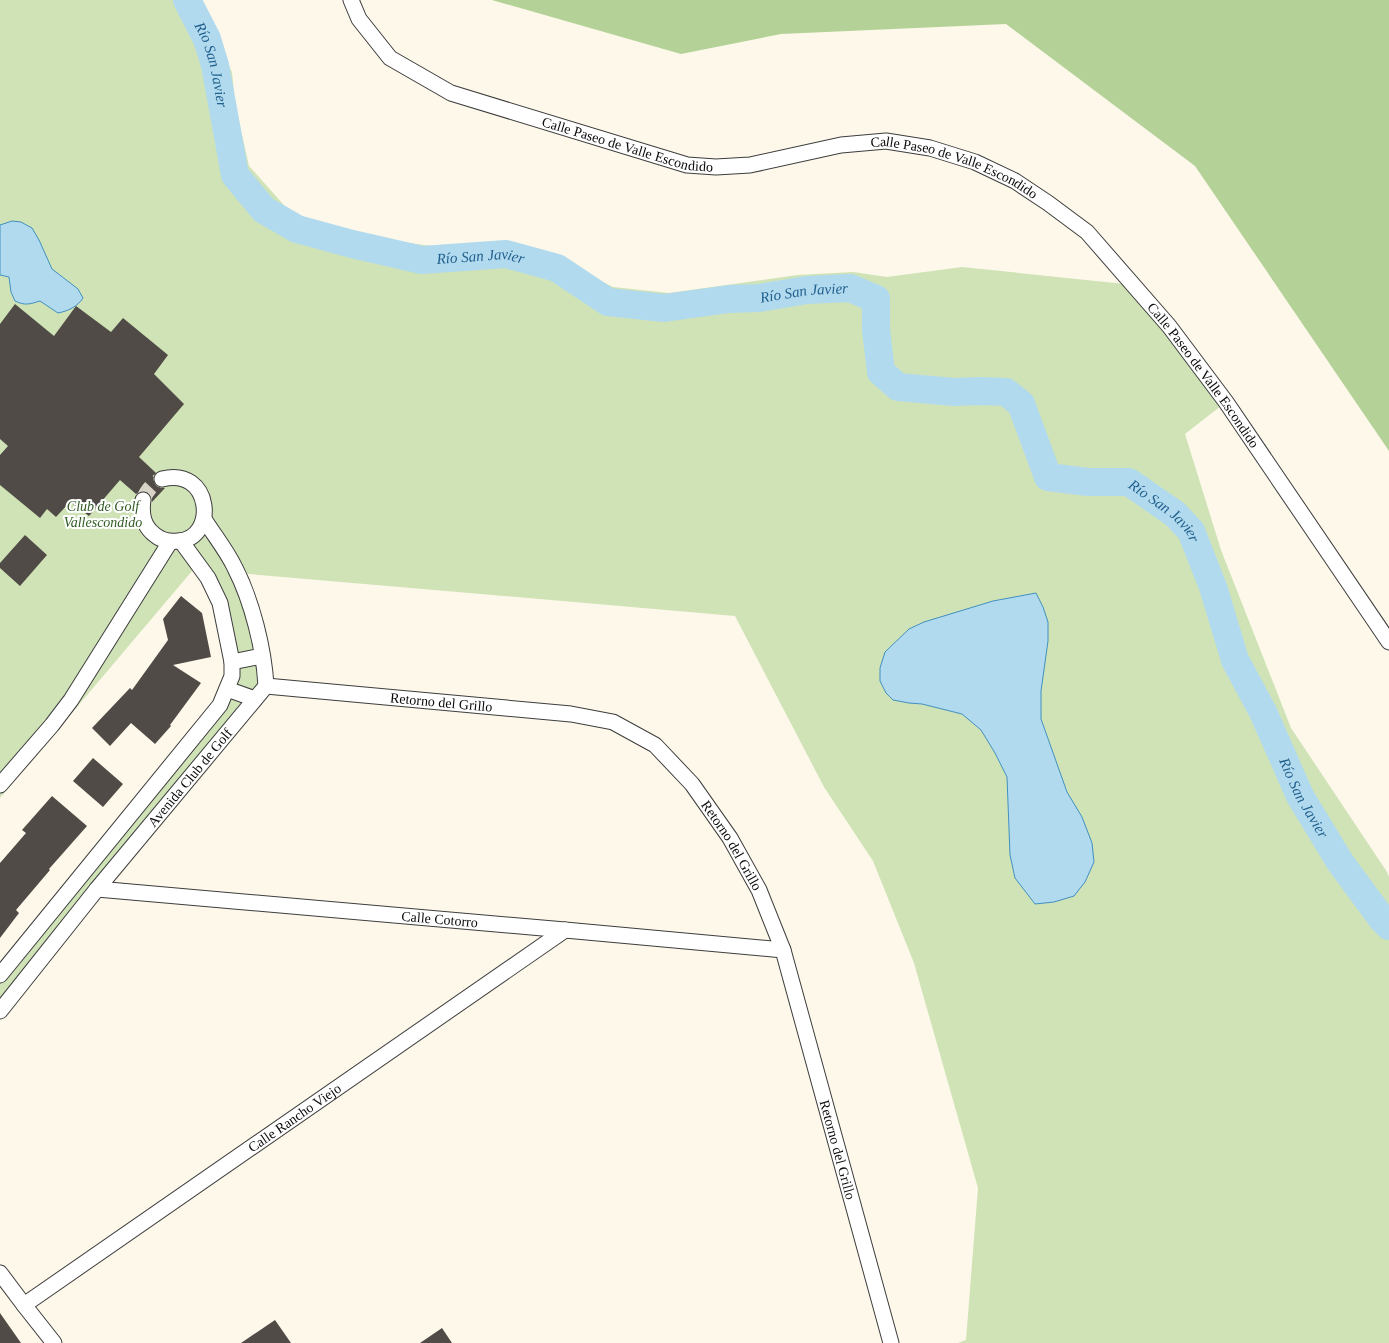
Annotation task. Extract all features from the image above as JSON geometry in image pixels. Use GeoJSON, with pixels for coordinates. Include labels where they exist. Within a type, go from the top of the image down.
{"type":"FeatureCollection","features":[{"type":"Feature","properties":{"kind":"street","name":"Calle Paseo de Valle Escondido"},"geometry":{"type":"LineString","coordinates":[[351,0],[359,19],[390,58],[451,93],[687,165],[716,167],[750,165],[841,145],[886,141],[930,148],[975,162],[1015,181],[1088,232],[1169,326],[1226,402],[1389,642]]}},
{"type":"Feature","properties":{"kind":"street"},"geometry":{"type":"LineString","coordinates":[[0,785],[52,725],[71,700],[175,541],[195,533],[200,527],[204,519],[205,508],[202,497],[196,487],[188,481],[177,478],[162,479]]}},
{"type":"Feature","properties":{"kind":"street","name":"Avenida Club de Golf"},"geometry":{"type":"LineString","coordinates":[[0,975],[220,705],[232,676],[232,662],[220,603],[208,578],[175,541],[159,538],[150,532],[144,522],[141,511],[142,500]]}},
{"type":"Feature","properties":{"kind":"street"},"geometry":{"type":"LineString","coordinates":[[204,519],[235,567],[249,600],[265,669],[266,686]]}},
{"type":"Feature","properties":{"kind":"street"},"geometry":{"type":"LineString","coordinates":[[232,662],[262,656]]}},
{"type":"Feature","properties":{"kind":"street","name":"Avenida Club de Golf"},"geometry":{"type":"LineString","coordinates":[[0,1011],[97,889],[266,686]]}},
{"type":"Feature","properties":{"kind":"street","name":"Retorno del Grillo"},"geometry":{"type":"LineString","coordinates":[[266,686],[572,714],[614,722],[655,745],[692,784],[730,838],[760,890],[783,950],[891,1343]]}},
{"type":"Feature","properties":{"kind":"street"},"geometry":{"type":"LineString","coordinates":[[227,689],[255,699]]}},
{"type":"Feature","properties":{"kind":"street","name":"Calle Cotorro"},"geometry":{"type":"LineString","coordinates":[[97,889],[783,950]]}},
{"type":"Feature","properties":{"kind":"street","name":"Calle Rancho Viejo"},"geometry":{"type":"LineString","coordinates":[[24,1305],[565,930]]}},
{"type":"Feature","properties":{"kind":"street"},"geometry":{"type":"LineString","coordinates":[[0,1273],[54,1343]]}},
{"type":"Feature","properties":{"kind":"green space","name":"Club de Golf Vallescondido"},"geometry":{"type":"Polygon","coordinates":[[[0,0],[197,0],[232,72],[235,104],[249,166],[290,212],[366,237],[431,246],[488,243],[528,247],[613,287],[669,293],[798,275],[853,272],[887,277],[962,267],[1134,285],[1226,402],[1185,434],[1221,550],[1291,728],[1389,877],[1389,1343],[958,1343],[966,1340],[978,1188],[914,963],[873,861],[824,787],[735,616],[238,573],[266,686],[0,1011],[0,975],[220,705],[232,662],[203,571],[192,571],[0,798],[0,0]]]}},
{"type":"Feature","properties":{"kind":"green space"},"geometry":{"type":"Polygon","coordinates":[[[492,0],[1389,0],[1389,451],[1195,166],[1006,24],[781,34],[681,54],[492,0]]]}},
{"type":"Feature","properties":{"kind":"water"},"geometry":{"type":"Polygon","coordinates":[[[12,221],[21,222],[32,228],[52,269],[78,289],[83,298],[75,306],[69,310],[58,313],[40,301],[22,304],[15,301],[11,292],[9,277],[0,275],[0,225],[12,221]]]}},
{"type":"Feature","properties":{"kind":"water"},"geometry":{"type":"Polygon","coordinates":[[[1036,593],[1048,622],[1048,641],[1041,691],[1041,719],[1067,792],[1082,817],[1092,843],[1094,862],[1085,882],[1074,896],[1054,902],[1035,904],[1015,878],[1010,855],[1007,777],[981,730],[962,714],[922,704],[893,700],[886,693],[880,681],[880,668],[885,652],[909,629],[924,622],[993,601],[1036,593]]]}},
{"type":"Feature","properties":{"kind":"building"},"geometry":{"type":"Polygon","coordinates":[[[15,304],[54,336],[76,306],[111,332],[123,318],[168,355],[154,374],[184,404],[139,457],[156,473],[153,479],[155,484],[158,487],[165,488],[152,502],[148,493],[144,491],[136,494],[120,480],[89,516],[70,502],[56,517],[47,509],[40,518],[0,485],[0,455],[8,446],[0,439],[0,324],[15,304]]]}},
{"type":"Feature","properties":{"kind":"building"},"geometry":{"type":"Polygon","coordinates":[[[25,535],[47,555],[20,586],[0,568],[0,563],[25,535]]]}},
{"type":"Feature","properties":{"kind":"building"},"geometry":{"type":"Polygon","coordinates":[[[181,596],[202,613],[211,657],[173,665],[201,683],[170,725],[171,726],[155,744],[131,723],[110,746],[92,728],[130,688],[132,690],[168,640],[163,619],[181,596]]]}},
{"type":"Feature","properties":{"kind":"building"},"geometry":{"type":"Polygon","coordinates":[[[93,758],[123,784],[103,807],[73,781],[93,758]]]}},
{"type":"Feature","properties":{"kind":"building"},"geometry":{"type":"Polygon","coordinates":[[[52,796],[87,826],[49,869],[50,870],[16,910],[19,913],[0,938],[0,863],[26,833],[22,830],[52,796]]]}},
{"type":"Feature","properties":{"kind":"building"},"geometry":{"type":"Polygon","coordinates":[[[0,1313],[21,1343],[0,1343],[0,1313]]]}},
{"type":"Feature","properties":{"kind":"building"},"geometry":{"type":"Polygon","coordinates":[[[275,1320],[291,1343],[241,1343],[275,1320]]]}},
{"type":"Feature","properties":{"kind":"building"},"geometry":{"type":"Polygon","coordinates":[[[442,1328],[452,1343],[420,1343],[442,1328]]]}},
{"type":"Feature","properties":{"kind":"waterway","name":"Río San Javier"},"geometry":{"type":"LineString","coordinates":[[187,0],[207,39],[215,65],[235,175],[264,210],[297,229],[352,244],[422,260],[506,254],[557,268],[608,302],[664,308],[729,299],[759,298],[807,290],[850,288],[876,299],[876,330],[881,372],[898,387],[954,392],[1006,392],[1021,404],[1048,477],[1088,482],[1129,482],[1175,514],[1191,531],[1213,587],[1235,660],[1263,712],[1300,796],[1340,862],[1382,919],[1389,926]]}},
{"type":"Feature","properties":{"kind":"tunnel"},"geometry":{"type":"LineString","coordinates":[[143,500],[150,488],[162,479]]}}]}
